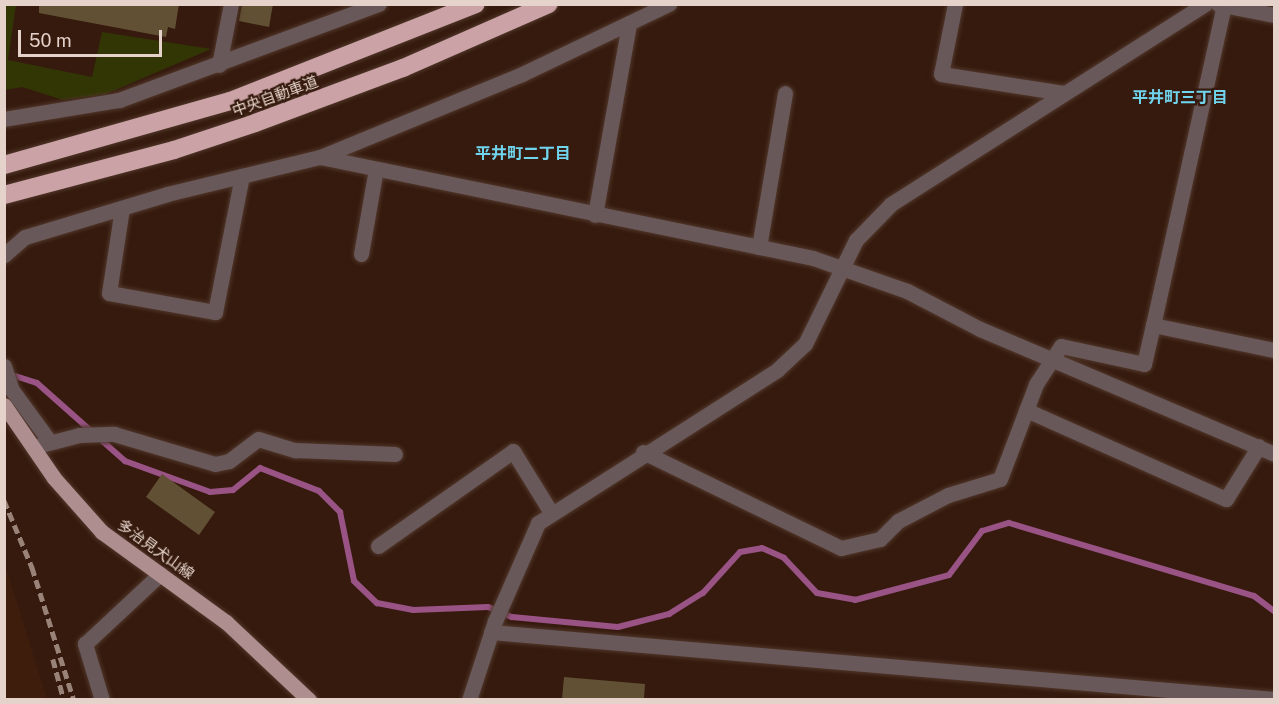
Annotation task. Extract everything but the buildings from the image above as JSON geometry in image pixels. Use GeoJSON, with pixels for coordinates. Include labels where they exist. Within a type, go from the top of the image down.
{"type":"FeatureCollection","features":[{"type":"Feature","properties":{"kind":"highway","name":"中央自動車道"},"geometry":{"type":"LineString","coordinates":[[4,165],[230,101],[476,4]]}},
{"type":"Feature","properties":{"kind":"highway","name":"中央自動車道"},"geometry":{"type":"LineString","coordinates":[[4,195],[174,150],[255,123],[403,68],[549,4]]}},
{"type":"Feature","properties":{"kind":"main road","name":"多治見犬山線"},"geometry":{"type":"LineString","coordinates":[[4,405],[33,447],[102,532],[226,622],[309,699]]}},
{"type":"Feature","properties":{"kind":"street"},"geometry":{"type":"LineString","coordinates":[[219,65],[231,4]]}},
{"type":"Feature","properties":{"kind":"street"},"geometry":{"type":"LineString","coordinates":[[4,255],[25,237],[122,208],[320,157],[629,25],[669,4]]}},
{"type":"Feature","properties":{"kind":"street"},"geometry":{"type":"LineString","coordinates":[[955,4],[941,74],[1064,93]]}},
{"type":"Feature","properties":{"kind":"street"},"geometry":{"type":"LineString","coordinates":[[468,699],[502,602],[538,523],[550,511],[777,370],[805,344],[856,240],[891,204],[1205,4]]}},
{"type":"Feature","properties":{"kind":"street"},"geometry":{"type":"LineString","coordinates":[[4,119],[119,100],[379,5]]}},
{"type":"Feature","properties":{"kind":"street"},"geometry":{"type":"LineString","coordinates":[[643,452],[841,548],[880,539],[898,521],[948,495],[1000,479],[1026,410],[1052,358],[1061,346],[1144,364],[1221,5],[1275,15]]}},
{"type":"Feature","properties":{"kind":"street"},"geometry":{"type":"LineString","coordinates":[[595,215],[629,25]]}},
{"type":"Feature","properties":{"kind":"street"},"geometry":{"type":"LineString","coordinates":[[759,247],[785,93]]}},
{"type":"Feature","properties":{"kind":"street"},"geometry":{"type":"LineString","coordinates":[[320,157],[759,247],[842,269],[907,291],[980,329],[1275,454]]}},
{"type":"Feature","properties":{"kind":"street"},"geometry":{"type":"LineString","coordinates":[[361,254],[376,169]]}},
{"type":"Feature","properties":{"kind":"street"},"geometry":{"type":"LineString","coordinates":[[122,208],[109,293],[215,312],[242,176]]}},
{"type":"Feature","properties":{"kind":"street"},"geometry":{"type":"LineString","coordinates":[[1153,325],[1275,350]]}},
{"type":"Feature","properties":{"kind":"street"},"geometry":{"type":"LineString","coordinates":[[4,366],[12,390],[50,442]]}},
{"type":"Feature","properties":{"kind":"street"},"geometry":{"type":"LineString","coordinates":[[1026,410],[1226,499],[1258,446]]}},
{"type":"Feature","properties":{"kind":"street"},"geometry":{"type":"LineString","coordinates":[[33,447],[79,435],[114,434],[215,464],[229,461],[258,439],[295,450],[395,453]]}},
{"type":"Feature","properties":{"kind":"street"},"geometry":{"type":"LineString","coordinates":[[378,546],[513,452],[550,511]]}},
{"type":"Feature","properties":{"kind":"street"},"geometry":{"type":"LineString","coordinates":[[102,699],[86,644],[160,574]]}},
{"type":"Feature","properties":{"kind":"street"},"geometry":{"type":"LineString","coordinates":[[493,627],[1157,695],[1275,699]]}},
{"type":"Feature","properties":{"kind":"shaded area"},"geometry":{"type":"Polygon","coordinates":[[[5,562],[6,567],[47,699],[5,699],[5,562]]]}},
{"type":"Feature","properties":{"kind":"green space"},"geometry":{"type":"Polygon","coordinates":[[[5,4],[16,5],[8,60],[92,77],[102,32],[211,49],[106,94],[63,100],[22,87],[5,90],[5,4]]]}},
{"type":"Feature","properties":{"kind":"waterway"},"geometry":{"type":"LineString","coordinates":[[9,374],[37,383],[125,461],[210,492],[233,490],[260,468],[319,491],[340,512],[354,581],[377,603],[413,610],[488,607],[512,617],[618,627],[669,614],[703,593],[740,552],[762,548],[784,558],[817,593],[855,600],[949,575],[982,531],[1009,523],[1254,596],[1274,611]]}},
{"type":"Feature","properties":{"kind":"railway"},"geometry":{"type":"LineString","coordinates":[[4,500],[32,567],[74,700]]}},
{"type":"Feature","properties":{"kind":"railway"},"geometry":{"type":"LineString","coordinates":[[53,659],[64,700]]}},
{"type":"Feature","properties":{"kind":"district","name":"平井町三丁目"},"geometry":{"type":"Point","coordinates":[1180,98]}},
{"type":"Feature","properties":{"kind":"district","name":"平井町二丁目"},"geometry":{"type":"Point","coordinates":[523,154]}}]}
